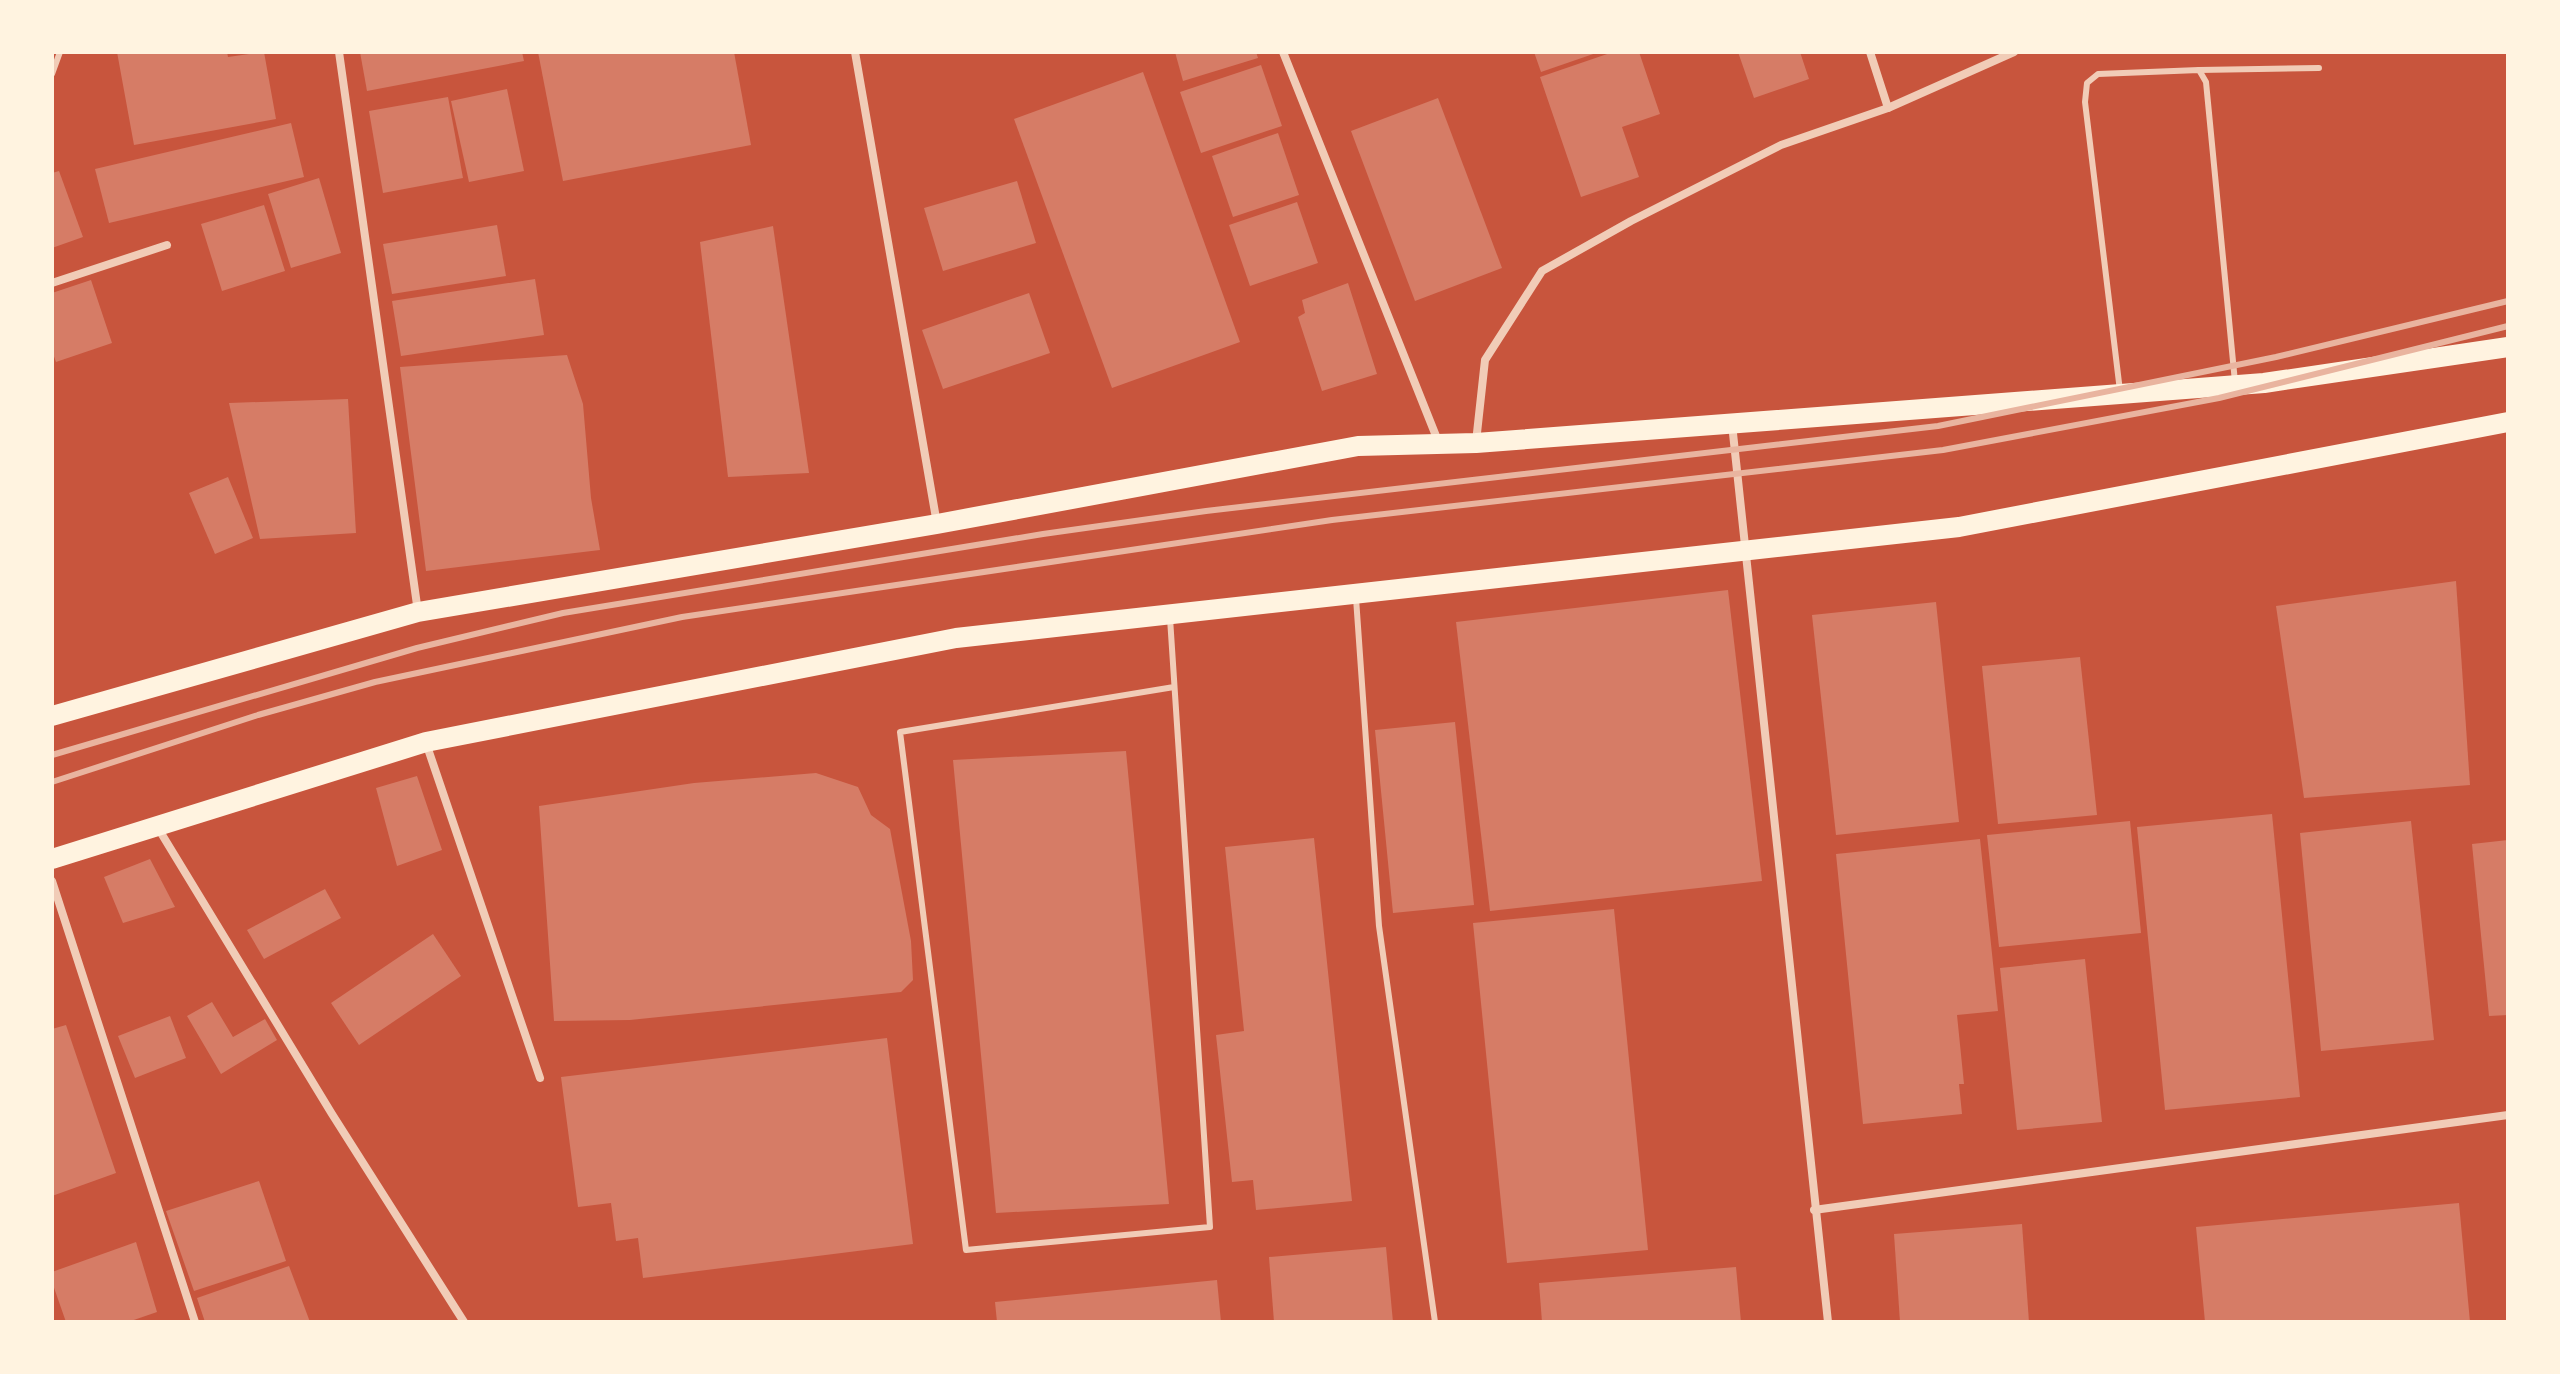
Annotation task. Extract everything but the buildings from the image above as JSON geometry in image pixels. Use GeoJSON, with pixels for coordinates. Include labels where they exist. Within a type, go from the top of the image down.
{"type":"FeatureCollection","features":[{"type":"Feature","properties":{"kind":"main road"},"geometry":{"type":"LineString","coordinates":[[52,716],[418,612],[937,524],[1358,446],[1476,443],[2264,383],[2508,347]]}},
{"type":"Feature","properties":{"kind":"main road"},"geometry":{"type":"LineString","coordinates":[[52,859],[426,742],[956,638],[1959,527],[2508,422]]}},
{"type":"Feature","properties":{"kind":"street"},"geometry":{"type":"LineString","coordinates":[[339,52],[418,612]]}},
{"type":"Feature","properties":{"kind":"street"},"geometry":{"type":"LineString","coordinates":[[855,52],[937,524]]}},
{"type":"Feature","properties":{"kind":"street"},"geometry":{"type":"LineString","coordinates":[[1283,52],[1439,445]]}},
{"type":"Feature","properties":{"kind":"street"},"geometry":{"type":"LineString","coordinates":[[1870,52],[1888,108]]}},
{"type":"Feature","properties":{"kind":"street"},"geometry":{"type":"LineString","coordinates":[[1476,443],[1485,360],[1542,271],[1631,221],[1781,145],[1888,108],[2014,52]]}},
{"type":"Feature","properties":{"kind":"street"},"geometry":{"type":"LineString","coordinates":[[52,283],[167,245]]}},
{"type":"Feature","properties":{"kind":"street"},"geometry":{"type":"LineString","coordinates":[[1732,423],[1828,1322]]}},
{"type":"Feature","properties":{"kind":"street"},"geometry":{"type":"LineString","coordinates":[[426,742],[540,1078]]}},
{"type":"Feature","properties":{"kind":"street"},"geometry":{"type":"LineString","coordinates":[[156,824],[332,1114],[464,1322]]}},
{"type":"Feature","properties":{"kind":"street"},"geometry":{"type":"LineString","coordinates":[[52,881],[195,1322]]}},
{"type":"Feature","properties":{"kind":"street"},"geometry":{"type":"LineString","coordinates":[[1814,1210],[2508,1115]]}},
{"type":"Feature","properties":{"kind":"lane"},"geometry":{"type":"LineString","coordinates":[[52,74],[60,52]]}},
{"type":"Feature","properties":{"kind":"lane"},"geometry":{"type":"LineString","coordinates":[[2121,394],[2085,102],[2087,83],[2098,74],[2319,68]]}},
{"type":"Feature","properties":{"kind":"lane"},"geometry":{"type":"LineString","coordinates":[[2199,70],[2206,82],[2236,385]]}},
{"type":"Feature","properties":{"kind":"lane"},"geometry":{"type":"LineString","coordinates":[[1355,594],[1379,926],[1435,1322]]}},
{"type":"Feature","properties":{"kind":"lane"},"geometry":{"type":"LineString","coordinates":[[1169,615],[1174,687],[1210,1227],[966,1250],[900,732],[1174,687]]}},
{"type":"Feature","properties":{"kind":"railway"},"geometry":{"type":"LineString","coordinates":[[52,755],[417,648],[563,613],[1043,534],[1206,511],[1938,426],[2276,357],[2508,301]]}},
{"type":"Feature","properties":{"kind":"railway"},"geometry":{"type":"LineString","coordinates":[[52,782],[258,715],[375,682],[682,617],[1332,520],[1943,450],[2219,398],[2508,326]]}}]}
